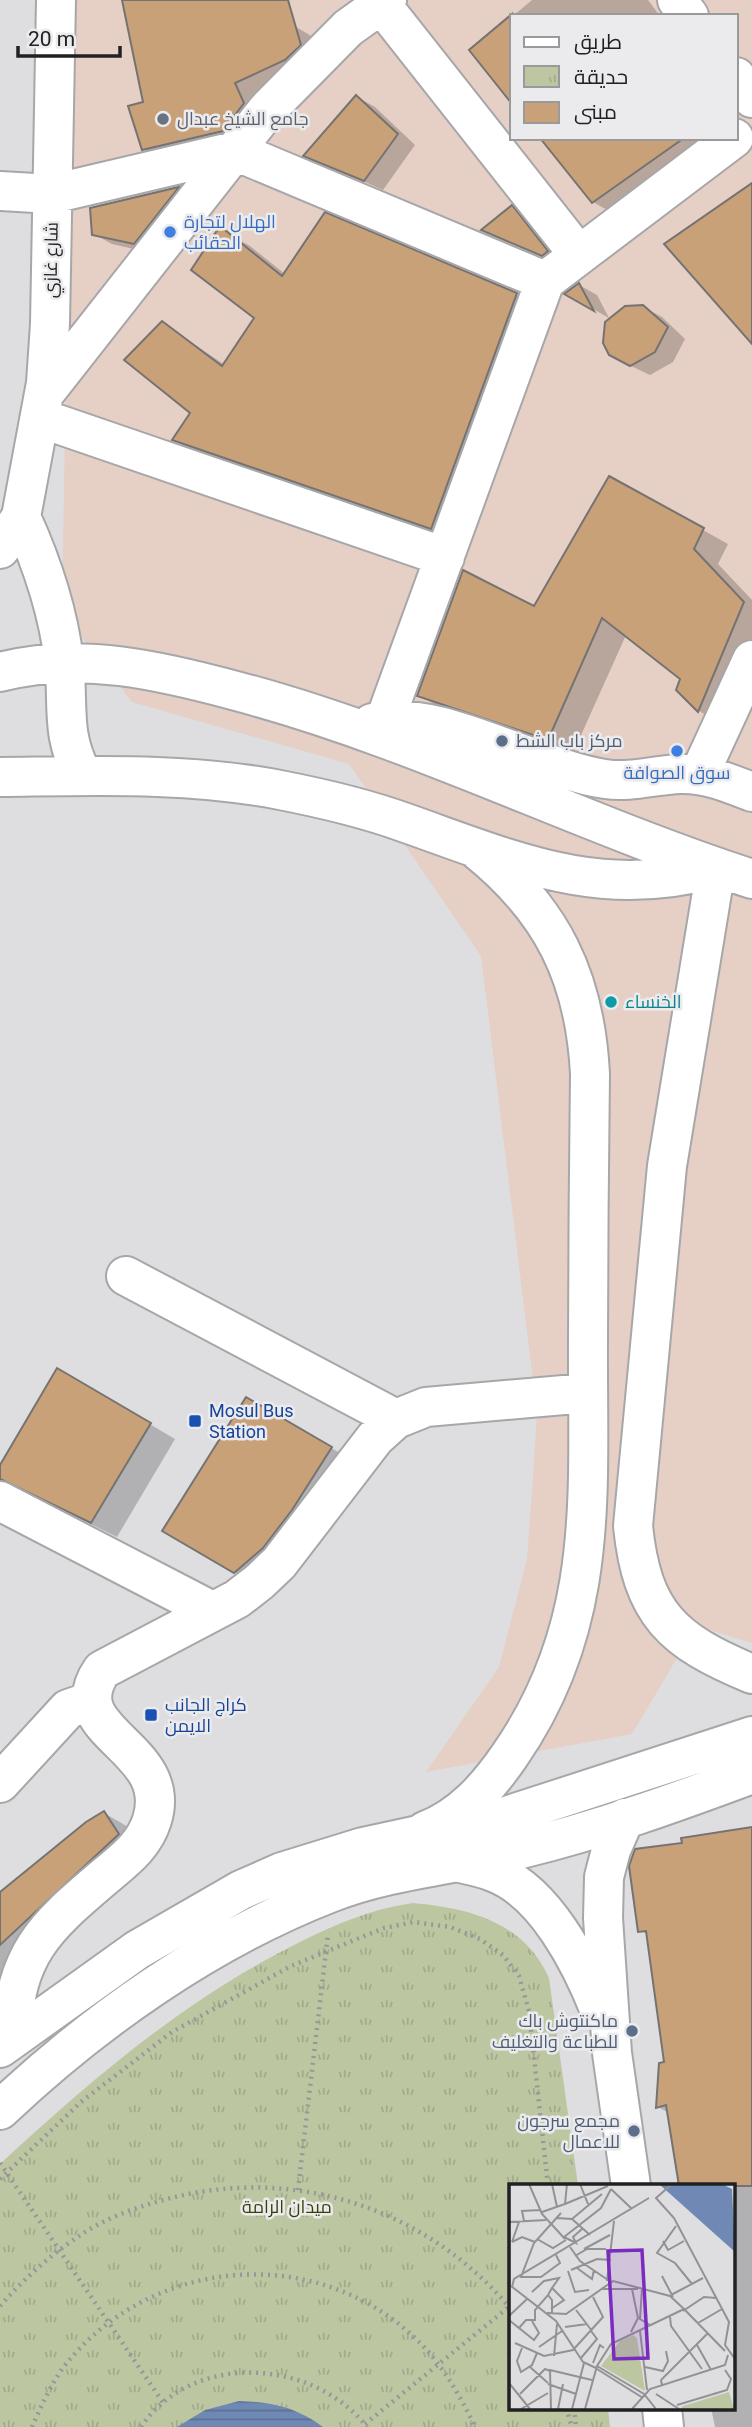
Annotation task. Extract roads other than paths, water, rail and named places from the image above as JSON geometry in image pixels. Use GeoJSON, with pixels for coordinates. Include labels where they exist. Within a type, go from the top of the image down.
{"type":"FeatureCollection","features":[{"type":"Feature","properties":{"kind":"street","name":"شارع غازي"},"geometry":{"type":"LineString","coordinates":[[0,549],[21,517],[42,406],[50,324],[55,0]]}},
{"type":"Feature","properties":{"kind":"street"},"geometry":{"type":"LineString","coordinates":[[444,557],[42,406],[234,151],[343,14],[384,2],[579,255]]}},
{"type":"Feature","properties":{"kind":"street"},"geometry":{"type":"LineString","coordinates":[[738,80],[752,98]]}},
{"type":"Feature","properties":{"kind":"street"},"geometry":{"type":"LineString","coordinates":[[372,723],[444,557],[545,281],[731,140]]}},
{"type":"Feature","properties":{"kind":"street"},"geometry":{"type":"LineString","coordinates":[[0,191],[52,194],[234,151],[545,281]]}},
{"type":"Feature","properties":{"kind":"street"},"geometry":{"type":"LineString","coordinates":[[21,517],[50,592],[64,663],[68,745],[83,776]]}},
{"type":"Feature","properties":{"kind":"street"},"geometry":{"type":"LineString","coordinates":[[699,775],[752,660]]}},
{"type":"Feature","properties":{"kind":"street"},"geometry":{"type":"LineString","coordinates":[[4,668],[64,663],[134,666],[372,723],[716,867],[752,879]]}},
{"type":"Feature","properties":{"kind":"street"},"geometry":{"type":"LineString","coordinates":[[372,723],[419,721],[551,767],[606,780],[699,775],[752,792]]}},
{"type":"Feature","properties":{"kind":"street"},"geometry":{"type":"LineString","coordinates":[[0,778],[155,775],[279,790],[401,821],[476,849],[553,871],[608,881],[663,880],[716,867]]}},
{"type":"Feature","properties":{"kind":"street"},"geometry":{"type":"LineString","coordinates":[[412,1836],[445,1824],[471,1803],[500,1769],[546,1694],[576,1609],[584,1565],[590,1074],[583,1009],[565,957],[544,919],[502,869],[476,849]]}},
{"type":"Feature","properties":{"kind":"street"},"geometry":{"type":"LineString","coordinates":[[716,867],[667,1166],[633,1526],[636,1559],[650,1601],[666,1626],[699,1648],[752,1674]]}},
{"type":"Feature","properties":{"kind":"street"},"geometry":{"type":"LineString","coordinates":[[126,1276],[396,1419]]}},
{"type":"Feature","properties":{"kind":"street"},"geometry":{"type":"LineString","coordinates":[[6,2043],[17,1989],[36,1943],[51,1923],[138,1847],[154,1816],[155,1799],[145,1766],[99,1721],[91,1701],[95,1679],[110,1663],[212,1611],[259,1583],[279,1563],[375,1438],[396,1419],[426,1407],[587,1392]]}},
{"type":"Feature","properties":{"kind":"street"},"geometry":{"type":"LineString","coordinates":[[0,1502],[212,1611]]}},
{"type":"Feature","properties":{"kind":"street"},"geometry":{"type":"LineString","coordinates":[[0,1783],[68,1709],[91,1701]]}},
{"type":"Feature","properties":{"kind":"street"},"geometry":{"type":"LineString","coordinates":[[6,2043],[137,1950],[241,1890],[324,1857],[506,1816],[752,1736]]}},
{"type":"Feature","properties":{"kind":"street"},"geometry":{"type":"LineString","coordinates":[[0,2110],[72,2048],[166,1980],[282,1913],[332,1892],[374,1879],[519,1850],[625,1818],[752,1774]]}},
{"type":"Feature","properties":{"kind":"street"},"geometry":{"type":"LineString","coordinates":[[625,1818],[611,1850],[604,1877],[603,1918],[612,2053],[631,2184]]}},
{"type":"Feature","properties":{"kind":"street"},"geometry":{"type":"LineString","coordinates":[[456,1862],[495,1872],[520,1889],[542,1910],[565,1939],[584,1973],[612,2053]]}},
{"type":"Feature","properties":{"kind":"water"},"geometry":{"type":"Polygon","coordinates":[[[239,2401],[283,2407],[323,2427],[177,2427],[205,2410],[239,2401]]]}},
{"type":"Feature","properties":{"kind":"place","name":"جامع الشيخ عبدال"},"geometry":{"type":"Point","coordinates":[163,119]}},
{"type":"Feature","properties":{"kind":"place","name":"الهلال لتجارة الحقائب"},"geometry":{"type":"Point","coordinates":[170,232]}},
{"type":"Feature","properties":{"kind":"place","name":"مركز باب الشط"},"geometry":{"type":"Point","coordinates":[502,741]}},
{"type":"Feature","properties":{"kind":"place","name":"سوق الصوافة"},"geometry":{"type":"Point","coordinates":[677,751]}},
{"type":"Feature","properties":{"kind":"place","name":"الخنساء"},"geometry":{"type":"Point","coordinates":[611,1002]}},
{"type":"Feature","properties":{"kind":"place","name":"Mosul Bus Station"},"geometry":{"type":"Point","coordinates":[195,1421]}},
{"type":"Feature","properties":{"kind":"place","name":"كراج الجانب الايمن"},"geometry":{"type":"Point","coordinates":[151,1715]}},
{"type":"Feature","properties":{"kind":"place","name":"ماكنتوش باك للطباعة والتغليف"},"geometry":{"type":"Point","coordinates":[632,2031]}},
{"type":"Feature","properties":{"kind":"place","name":"مجمع سرجون للاعمال"},"geometry":{"type":"Point","coordinates":[634,2131]}},
{"type":"Feature","properties":{"kind":"park label","name":"ميدان الرامة"},"geometry":{"type":"Point","coordinates":[287,2207]}}]}
